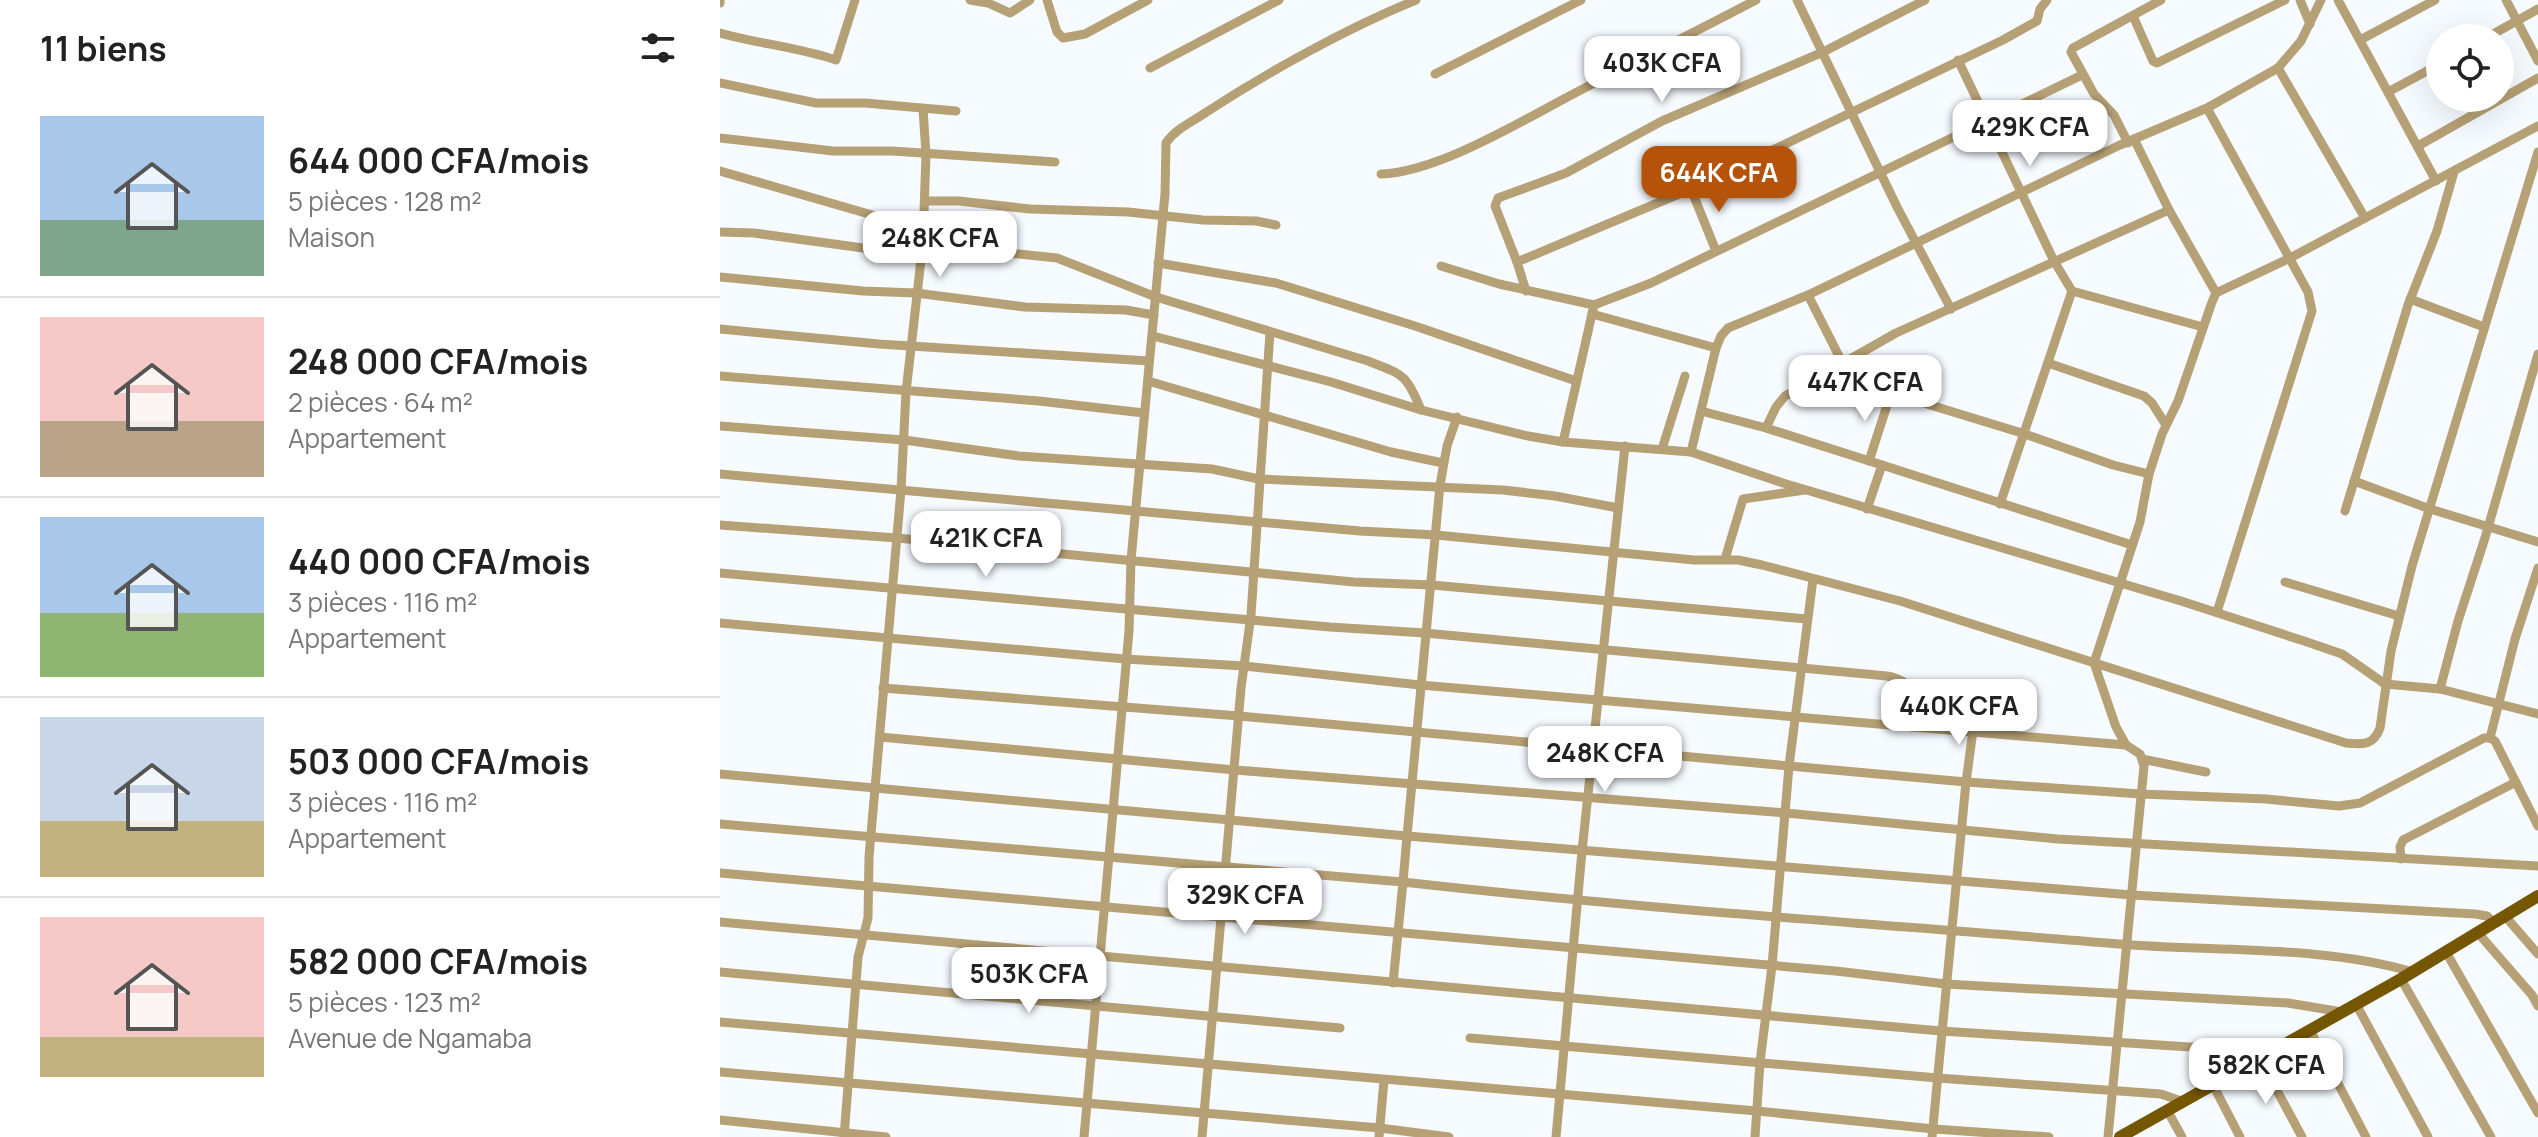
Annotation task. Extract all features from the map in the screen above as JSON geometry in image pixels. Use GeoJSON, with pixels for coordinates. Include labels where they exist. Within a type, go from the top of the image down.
{"type":"FeatureCollection","features":[{"type":"Feature","properties":{"kind":"main road"},"geometry":{"type":"LineString","coordinates":[[2120,1137],[2407,975],[2538,896]]}},
{"type":"Feature","properties":{"kind":"street"},"geometry":{"type":"LineString","coordinates":[[720,33],[768,46],[804,50],[836,60],[855,0]]}},
{"type":"Feature","properties":{"kind":"street"},"geometry":{"type":"LineString","coordinates":[[970,0],[988,3],[1010,13],[1030,0]]}},
{"type":"Feature","properties":{"kind":"street"},"geometry":{"type":"LineString","coordinates":[[1047,0],[1057,32],[1063,38],[1085,34],[1148,0]]}},
{"type":"Feature","properties":{"kind":"street"},"geometry":{"type":"LineString","coordinates":[[1150,68],[1279,0]]}},
{"type":"Feature","properties":{"kind":"street"},"geometry":{"type":"LineString","coordinates":[[1084,1137],[1122,707],[1131,560],[1163,215],[1166,143],[1174,133],[1247,87],[1388,11],[1416,0]]}},
{"type":"Feature","properties":{"kind":"street"},"geometry":{"type":"LineString","coordinates":[[1435,74],[1581,0]]}},
{"type":"Feature","properties":{"kind":"street"},"geometry":{"type":"LineString","coordinates":[[1381,174],[1418,168],[1503,132],[1756,0]]}},
{"type":"Feature","properties":{"kind":"street"},"geometry":{"type":"LineString","coordinates":[[1797,0],[1881,174],[1951,309]]}},
{"type":"Feature","properties":{"kind":"street"},"geometry":{"type":"LineString","coordinates":[[1526,291],[1495,206],[1498,198],[1566,173],[1662,121],[1823,52],[1925,0]]}},
{"type":"Feature","properties":{"kind":"street"},"geometry":{"type":"LineString","coordinates":[[1517,262],[1691,189],[2037,21],[2040,9],[2047,0]]}},
{"type":"Feature","properties":{"kind":"street"},"geometry":{"type":"LineString","coordinates":[[2161,0],[2072,49],[2082,75],[2132,142],[2216,293]]}},
{"type":"Feature","properties":{"kind":"street"},"geometry":{"type":"LineString","coordinates":[[2133,16],[2153,61],[2157,63],[2285,0]]}},
{"type":"Feature","properties":{"kind":"street"},"geometry":{"type":"LineString","coordinates":[[2300,0],[2310,24]]}},
{"type":"Feature","properties":{"kind":"street"},"geometry":{"type":"LineString","coordinates":[[1691,452],[1716,348],[1728,328],[1808,295],[2207,108],[2278,68],[2296,49],[2321,0]]}},
{"type":"Feature","properties":{"kind":"street"},"geometry":{"type":"LineString","coordinates":[[2338,0],[2436,181]]}},
{"type":"Feature","properties":{"kind":"street"},"geometry":{"type":"LineString","coordinates":[[2360,40],[2435,0]]}},
{"type":"Feature","properties":{"kind":"street"},"geometry":{"type":"LineString","coordinates":[[2506,0],[2538,61]]}},
{"type":"Feature","properties":{"kind":"street"},"geometry":{"type":"LineString","coordinates":[[2510,24],[2538,9]]}},
{"type":"Feature","properties":{"kind":"street"},"geometry":{"type":"LineString","coordinates":[[1958,60],[2054,261],[2072,291],[2203,327]]}},
{"type":"Feature","properties":{"kind":"street"},"geometry":{"type":"LineString","coordinates":[[2278,68],[2365,218]]}},
{"type":"Feature","properties":{"kind":"street"},"geometry":{"type":"LineString","coordinates":[[2388,92],[2426,72]]}},
{"type":"Feature","properties":{"kind":"street"},"geometry":{"type":"LineString","coordinates":[[1593,309],[1881,174],[2082,75]]}},
{"type":"Feature","properties":{"kind":"street"},"geometry":{"type":"LineString","coordinates":[[2418,146],[2538,78]]}},
{"type":"Feature","properties":{"kind":"street"},"geometry":{"type":"LineString","coordinates":[[720,83],[816,103],[865,103],[956,111]]}},
{"type":"Feature","properties":{"kind":"street"},"geometry":{"type":"LineString","coordinates":[[2207,108],[2308,292],[2312,311],[2217,612]]}},
{"type":"Feature","properties":{"kind":"street"},"geometry":{"type":"LineString","coordinates":[[845,1135],[858,957],[868,918],[867,887],[901,490],[906,392],[924,230],[926,122],[923,109]]}},
{"type":"Feature","properties":{"kind":"street"},"geometry":{"type":"LineString","coordinates":[[2126,745],[2116,727],[2094,663],[2140,522],[2149,474],[2216,293],[2290,258],[2538,126]]}},
{"type":"Feature","properties":{"kind":"street"},"geometry":{"type":"LineString","coordinates":[[720,138],[833,151],[1055,162]]}},
{"type":"Feature","properties":{"kind":"street"},"geometry":{"type":"LineString","coordinates":[[720,474],[1694,560],[1725,559],[1762,565],[1900,601],[2358,745],[2376,738],[2399,616],[2538,152]]}},
{"type":"Feature","properties":{"kind":"street"},"geometry":{"type":"LineString","coordinates":[[720,171],[924,230],[967,239],[1012,256],[1057,258],[1156,297],[1368,361],[1402,375],[1410,382],[1421,410]]}},
{"type":"Feature","properties":{"kind":"street"},"geometry":{"type":"LineString","coordinates":[[2345,511],[2410,299],[2437,231],[2454,172]]}},
{"type":"Feature","properties":{"kind":"street"},"geometry":{"type":"LineString","coordinates":[[1691,189],[1716,251]]}},
{"type":"Feature","properties":{"kind":"street"},"geometry":{"type":"LineString","coordinates":[[2526,192],[2538,196]]}},
{"type":"Feature","properties":{"kind":"street"},"geometry":{"type":"LineString","coordinates":[[925,201],[1163,215],[1225,222],[1256,221],[1276,225]]}},
{"type":"Feature","properties":{"kind":"street"},"geometry":{"type":"LineString","coordinates":[[1766,428],[1785,396],[1896,333],[2169,210]]}},
{"type":"Feature","properties":{"kind":"street"},"geometry":{"type":"LineString","coordinates":[[720,232],[754,233],[921,256]]}},
{"type":"Feature","properties":{"kind":"street"},"geometry":{"type":"LineString","coordinates":[[1158,263],[1276,283],[1576,381]]}},
{"type":"Feature","properties":{"kind":"street"},"geometry":{"type":"LineString","coordinates":[[1441,266],[1716,348]]}},
{"type":"Feature","properties":{"kind":"street"},"geometry":{"type":"LineString","coordinates":[[720,277],[916,293],[1025,307],[1126,310],[1154,315]]}},
{"type":"Feature","properties":{"kind":"street"},"geometry":{"type":"LineString","coordinates":[[2000,504],[2072,291]]}},
{"type":"Feature","properties":{"kind":"street"},"geometry":{"type":"LineString","coordinates":[[1808,295],[1843,364],[1860,379],[1891,393],[2149,474]]}},
{"type":"Feature","properties":{"kind":"street"},"geometry":{"type":"LineString","coordinates":[[2410,299],[2484,327]]}},
{"type":"Feature","properties":{"kind":"street"},"geometry":{"type":"LineString","coordinates":[[1563,442],[1593,309]]}},
{"type":"Feature","properties":{"kind":"street"},"geometry":{"type":"LineString","coordinates":[[720,329],[1149,361]]}},
{"type":"Feature","properties":{"kind":"street"},"geometry":{"type":"LineString","coordinates":[[1202,1137],[1250,620],[1265,365],[1270,332]]}},
{"type":"Feature","properties":{"kind":"street"},"geometry":{"type":"LineString","coordinates":[[1153,336],[1421,410],[1563,442],[1691,452],[1867,509],[2217,612],[2342,654],[2385,684],[2440,689],[2538,714]]}},
{"type":"Feature","properties":{"kind":"street"},"geometry":{"type":"LineString","coordinates":[[2440,689],[2538,354]]}},
{"type":"Feature","properties":{"kind":"street"},"geometry":{"type":"LineString","coordinates":[[2048,363],[2144,396],[2166,425]]}},
{"type":"Feature","properties":{"kind":"street"},"geometry":{"type":"LineString","coordinates":[[720,376],[1039,401],[1144,413]]}},
{"type":"Feature","properties":{"kind":"street"},"geometry":{"type":"LineString","coordinates":[[1662,449],[1685,376]]}},
{"type":"Feature","properties":{"kind":"street"},"geometry":{"type":"LineString","coordinates":[[1148,381],[1391,452],[1443,463]]}},
{"type":"Feature","properties":{"kind":"street"},"geometry":{"type":"LineString","coordinates":[[1869,461],[1891,393]]}},
{"type":"Feature","properties":{"kind":"street"},"geometry":{"type":"LineString","coordinates":[[1701,411],[1766,428],[2132,545]]}},
{"type":"Feature","properties":{"kind":"street"},"geometry":{"type":"LineString","coordinates":[[1393,983],[1440,485],[1443,463],[1457,417]]}},
{"type":"Feature","properties":{"kind":"street"},"geometry":{"type":"LineString","coordinates":[[720,426],[904,440],[1019,456],[1212,469],[1259,479],[1440,485],[1555,496],[1618,508]]}},
{"type":"Feature","properties":{"kind":"street"},"geometry":{"type":"LineString","coordinates":[[1556,1137],[1577,899],[1625,446]]}},
{"type":"Feature","properties":{"kind":"street"},"geometry":{"type":"LineString","coordinates":[[1867,509],[1882,465]]}},
{"type":"Feature","properties":{"kind":"street"},"geometry":{"type":"LineString","coordinates":[[2354,481],[2430,509],[2538,542]]}},
{"type":"Feature","properties":{"kind":"street"},"geometry":{"type":"LineString","coordinates":[[1725,559],[1743,499],[1805,490]]}},
{"type":"Feature","properties":{"kind":"street"},"geometry":{"type":"LineString","coordinates":[[720,525],[1807,619]]}},
{"type":"Feature","properties":{"kind":"street"},"geometry":{"type":"LineString","coordinates":[[2490,738],[2538,568]]}},
{"type":"Feature","properties":{"kind":"street"},"geometry":{"type":"LineString","coordinates":[[720,573],[1425,633],[1898,678],[1920,691],[1972,709],[1975,716],[1933,1133]]}},
{"type":"Feature","properties":{"kind":"street"},"geometry":{"type":"LineString","coordinates":[[1755,1137],[1789,766],[1813,579]]}},
{"type":"Feature","properties":{"kind":"street"},"geometry":{"type":"LineString","coordinates":[[2285,582],[2399,616]]}},
{"type":"Feature","properties":{"kind":"street"},"geometry":{"type":"LineString","coordinates":[[720,623],[1125,659],[1244,666],[1420,685],[2126,745],[2140,754],[2142,759],[2141,794],[2108,1137]]}},
{"type":"Feature","properties":{"kind":"street"},"geometry":{"type":"LineString","coordinates":[[883,688],[1239,716],[1966,782],[2349,806],[2484,738],[2490,738],[2495,741],[2538,826]]}},
{"type":"Feature","properties":{"kind":"street"},"geometry":{"type":"LineString","coordinates":[[880,737],[1235,770],[1786,813],[1962,832],[2538,866]]}},
{"type":"Feature","properties":{"kind":"street"},"geometry":{"type":"LineString","coordinates":[[2142,759],[2206,772]]}},
{"type":"Feature","properties":{"kind":"street"},"geometry":{"type":"LineString","coordinates":[[720,774],[1958,882],[2475,914],[2499,919],[2538,954]]}},
{"type":"Feature","properties":{"kind":"street"},"geometry":{"type":"LineString","coordinates":[[2401,859],[2400,847],[2407,838],[2516,782]]}},
{"type":"Feature","properties":{"kind":"street"},"geometry":{"type":"LineString","coordinates":[[720,824],[1951,932],[2381,962],[2407,975],[2491,1137]]}},
{"type":"Feature","properties":{"kind":"street"},"geometry":{"type":"LineString","coordinates":[[720,873],[1946,984],[2288,1003],[2342,1012]]}},
{"type":"Feature","properties":{"kind":"street"},"geometry":{"type":"LineString","coordinates":[[720,922],[1941,1031],[2236,1050],[2260,1059],[2302,1137]]}},
{"type":"Feature","properties":{"kind":"street"},"geometry":{"type":"LineString","coordinates":[[2478,933],[2538,1006]]}},
{"type":"Feature","properties":{"kind":"street"},"geometry":{"type":"LineString","coordinates":[[2446,952],[2538,1113]]}},
{"type":"Feature","properties":{"kind":"street"},"geometry":{"type":"LineString","coordinates":[[720,972],[1340,1028]]}},
{"type":"Feature","properties":{"kind":"street"},"geometry":{"type":"LineString","coordinates":[[2356,1004],[2428,1137]]}},
{"type":"Feature","properties":{"kind":"street"},"geometry":{"type":"LineString","coordinates":[[720,1022],[1757,1111],[1933,1133],[2049,1137]]}},
{"type":"Feature","properties":{"kind":"street"},"geometry":{"type":"LineString","coordinates":[[2310,1030],[2366,1137]]}},
{"type":"Feature","properties":{"kind":"street"},"geometry":{"type":"LineString","coordinates":[[1470,1038],[2161,1094],[2184,1102]]}},
{"type":"Feature","properties":{"kind":"street"},"geometry":{"type":"LineString","coordinates":[[720,1072],[1449,1137]]}},
{"type":"Feature","properties":{"kind":"street"},"geometry":{"type":"LineString","coordinates":[[1379,1132],[1384,1080]]}},
{"type":"Feature","properties":{"kind":"street"},"geometry":{"type":"LineString","coordinates":[[2213,1085],[2240,1137]]}},
{"type":"Feature","properties":{"kind":"street"},"geometry":{"type":"LineString","coordinates":[[2167,1110],[2182,1137]]}},
{"type":"Feature","properties":{"kind":"street"},"geometry":{"type":"LineString","coordinates":[[720,1120],[886,1137]]}}]}
